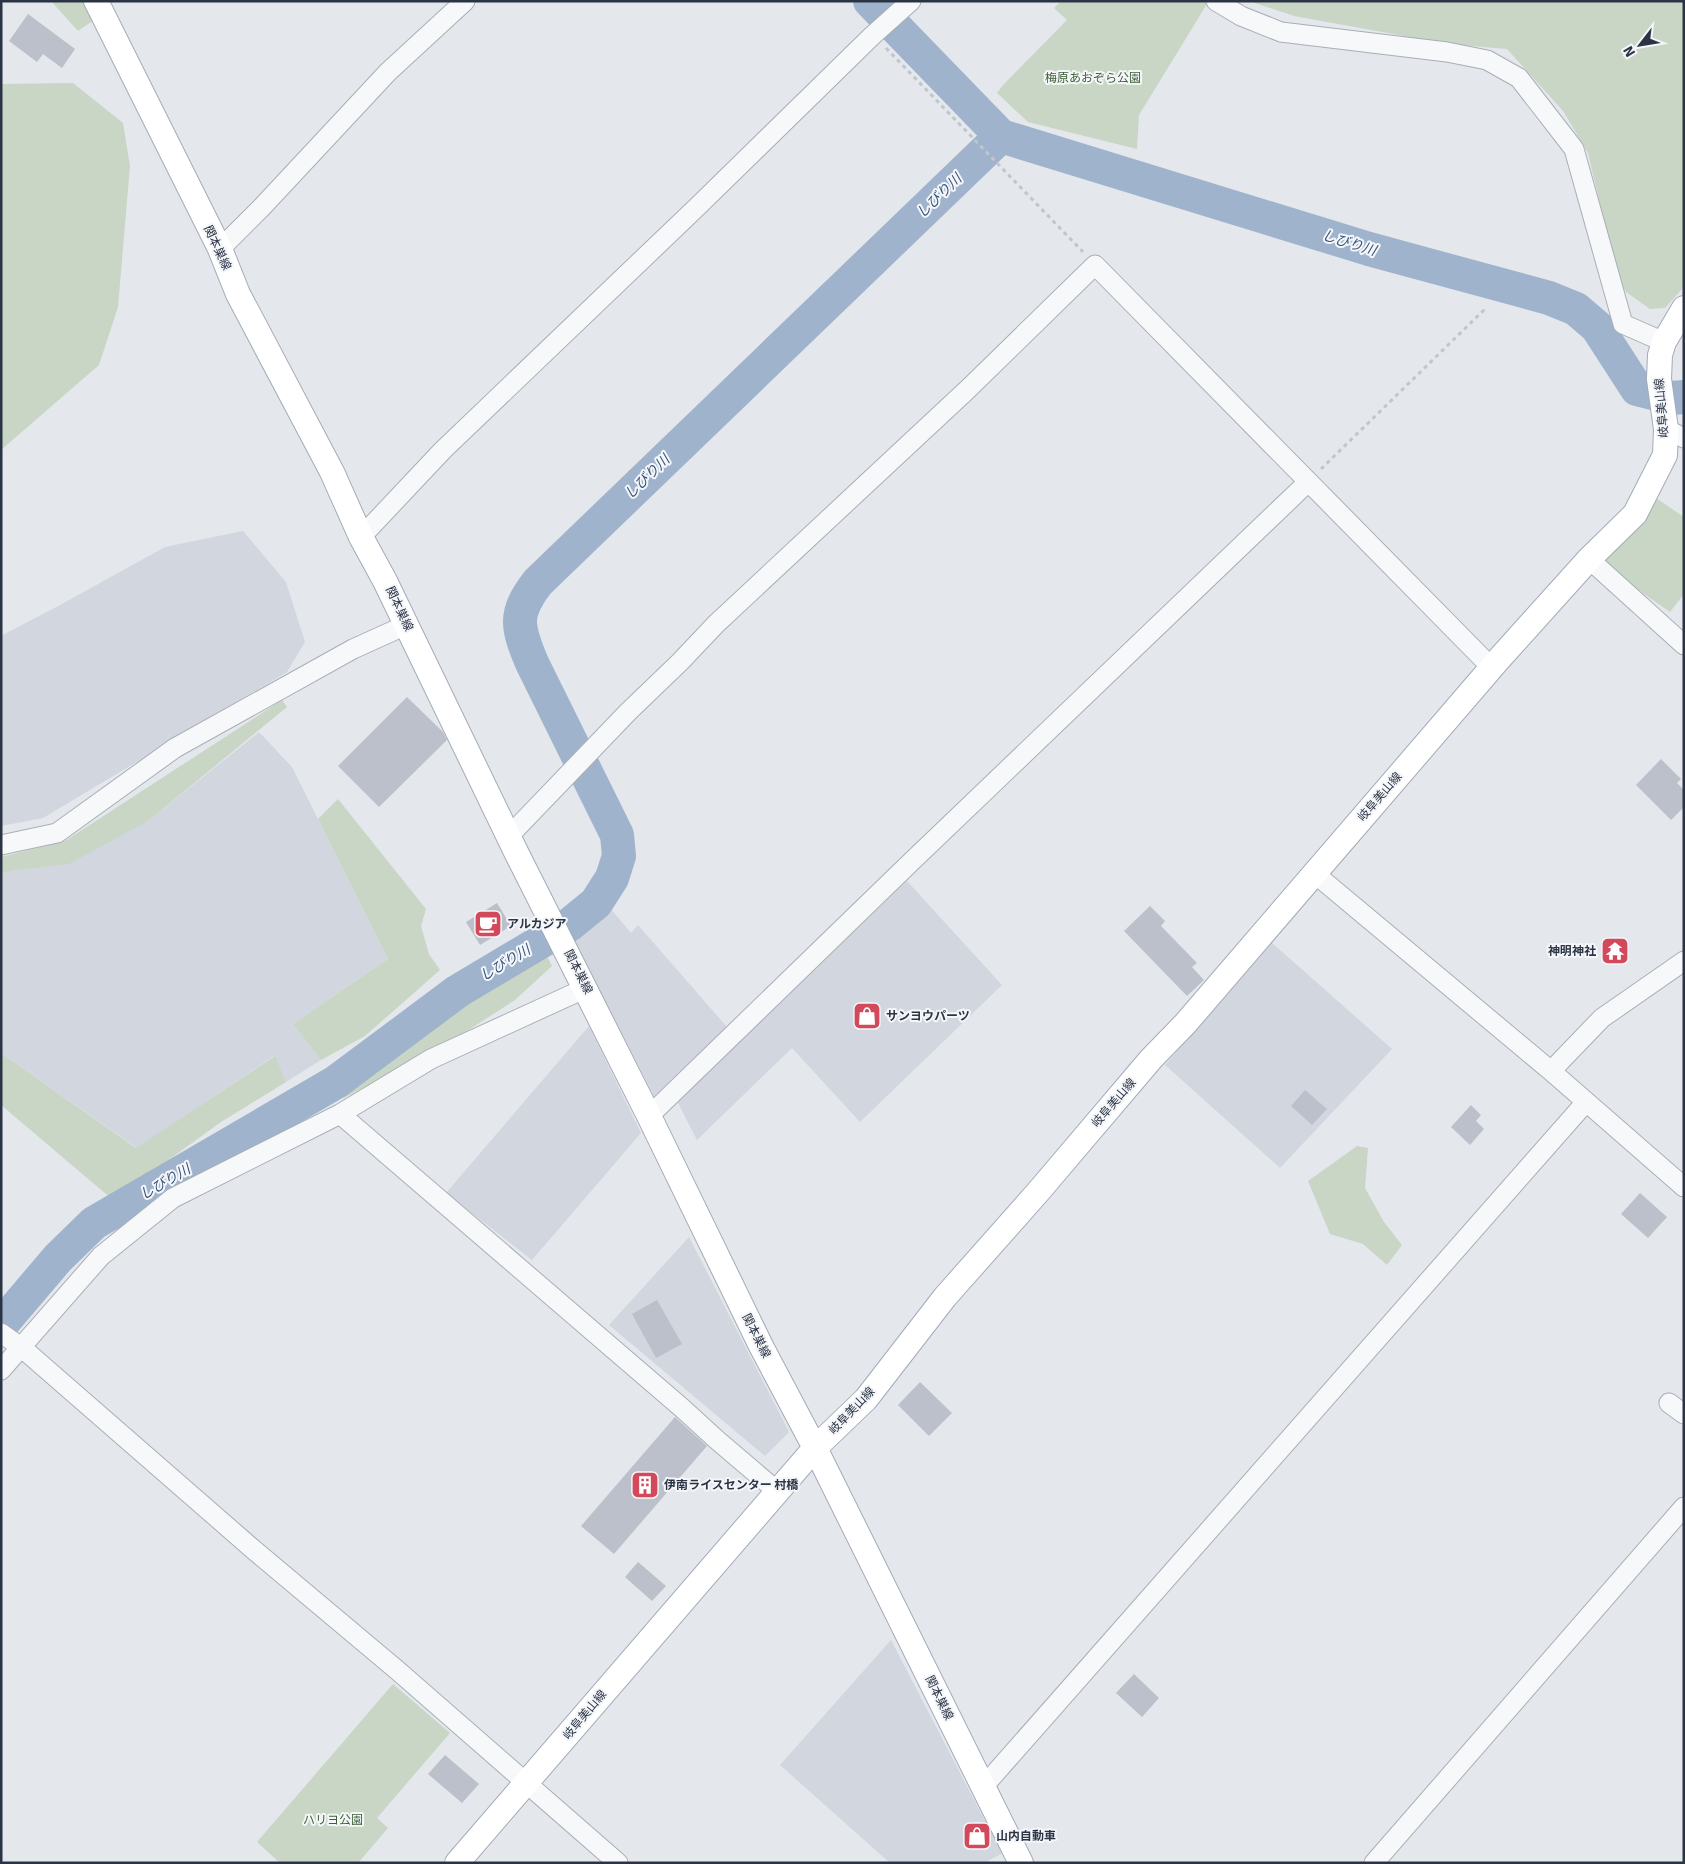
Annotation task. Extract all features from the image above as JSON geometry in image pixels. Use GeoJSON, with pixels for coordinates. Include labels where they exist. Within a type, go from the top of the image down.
{"type":"FeatureCollection","features":[{"type":"Feature","properties":{"kind":"main road","name":"関本巣線"},"geometry":{"type":"LineString","coordinates":[[96,1],[220,249],[238,294],[332,472],[361,537],[385,581],[761,1346],[816,1448],[1021,1863]]}},
{"type":"Feature","properties":{"kind":"main road","name":"岐阜美山線"},"geometry":{"type":"LineString","coordinates":[[457,1863],[816,1448],[866,1399],[944,1297],[1038,1192],[1152,1059],[1185,1024],[1492,668],[1589,559],[1635,514],[1675,434],[1659,379],[1660,355],[1664,342],[1684,308]]}},
{"type":"Feature","properties":{"kind":"street"},"geometry":{"type":"LineString","coordinates":[[220,249],[262,207],[388,72],[465,1]]}},
{"type":"Feature","properties":{"kind":"street"},"geometry":{"type":"LineString","coordinates":[[1216,1],[1241,16],[1281,32],[1447,52],[1486,60],[1519,78],[1574,149],[1623,324],[1664,342]]}},
{"type":"Feature","properties":{"kind":"street"},"geometry":{"type":"LineString","coordinates":[[361,537],[464,430],[905,6]]}},
{"type":"Feature","properties":{"kind":"street"},"geometry":{"type":"LineString","coordinates":[[509,836],[716,624],[968,389],[1095,265],[1492,668]]}},
{"type":"Feature","properties":{"kind":"street"},"geometry":{"type":"LineString","coordinates":[[649,1116],[1308,482]]}},
{"type":"Feature","properties":{"kind":"street"},"geometry":{"type":"LineString","coordinates":[[1589,559],[1684,645]]}},
{"type":"Feature","properties":{"kind":"street"},"geometry":{"type":"LineString","coordinates":[[1,845],[57,833],[175,748],[353,649],[406,626]]}},
{"type":"Feature","properties":{"kind":"street"},"geometry":{"type":"LineString","coordinates":[[1314,873],[1552,1071],[1684,1187]]}},
{"type":"Feature","properties":{"kind":"street"},"geometry":{"type":"LineString","coordinates":[[1552,1071],[1602,1018],[1684,961]]}},
{"type":"Feature","properties":{"kind":"street"},"geometry":{"type":"LineString","coordinates":[[1,1370],[10,1339],[101,1256],[173,1198],[340,1114],[431,1059],[586,988]]}},
{"type":"Feature","properties":{"kind":"street"},"geometry":{"type":"LineString","coordinates":[[983,1787],[1586,1102]]}},
{"type":"Feature","properties":{"kind":"street"},"geometry":{"type":"LineString","coordinates":[[340,1114],[778,1492]]}},
{"type":"Feature","properties":{"kind":"street"},"geometry":{"type":"LineString","coordinates":[[10,1339],[618,1863]]}},
{"type":"Feature","properties":{"kind":"street"},"geometry":{"type":"LineString","coordinates":[[1374,1863],[1684,1507]]}},
{"type":"Feature","properties":{"kind":"path"},"geometry":{"type":"LineString","coordinates":[[876,33],[1095,265]]}},
{"type":"Feature","properties":{"kind":"path"},"geometry":{"type":"LineString","coordinates":[[1308,482],[1486,308]]}},
{"type":"Feature","properties":{"kind":"shaded area"},"geometry":{"type":"Polygon","coordinates":[[[243,531],[286,582],[305,642],[287,672],[43,818],[1,826],[1,636],[165,547],[243,531]]]}},
{"type":"Feature","properties":{"kind":"shaded area"},"geometry":{"type":"Polygon","coordinates":[[[259,732],[292,767],[388,959],[293,1024],[321,1060],[286,1082],[274,1056],[137,1148],[1,1053],[1,874],[148,821],[259,732]]]}},
{"type":"Feature","properties":{"kind":"shaded area","name":"サンヨウパーツ"},"geometry":{"type":"Polygon","coordinates":[[[907,881],[1002,985],[860,1122],[792,1048],[697,1140],[677,1101],[907,881]]]}},
{"type":"Feature","properties":{"kind":"shaded area"},"geometry":{"type":"Polygon","coordinates":[[[604,901],[631,933],[638,925],[727,1027],[654,1096],[571,934],[604,901]]]}},
{"type":"Feature","properties":{"kind":"shaded area"},"geometry":{"type":"Polygon","coordinates":[[[1271,942],[1392,1049],[1280,1168],[1165,1065],[1271,942]]]}},
{"type":"Feature","properties":{"kind":"shaded area"},"geometry":{"type":"Polygon","coordinates":[[[589,1026],[641,1133],[532,1260],[446,1193],[589,1026]]]}},
{"type":"Feature","properties":{"kind":"shaded area"},"geometry":{"type":"Polygon","coordinates":[[[689,1237],[789,1432],[765,1456],[609,1325],[689,1237]]]}},
{"type":"Feature","properties":{"kind":"shaded area"},"geometry":{"type":"Polygon","coordinates":[[[891,1640],[985,1821],[988,1820],[1005,1852],[984,1863],[890,1863],[780,1765],[891,1640]]]}},
{"type":"Feature","properties":{"kind":"green space"},"geometry":{"type":"Polygon","coordinates":[[[51,1],[84,1],[94,20],[78,31],[51,1]]]}},
{"type":"Feature","properties":{"kind":"green space","name":"梅原あおぞら公園"},"geometry":{"type":"Polygon","coordinates":[[[1061,1],[1204,1],[1207,4],[1139,115],[1137,149],[1028,122],[997,93],[1067,20],[1054,8],[1061,1]]]}},
{"type":"Feature","properties":{"kind":"green space"},"geometry":{"type":"Polygon","coordinates":[[[1249,1],[1684,1],[1684,287],[1665,308],[1650,309],[1626,292],[1618,279],[1588,153],[1563,111],[1507,49],[1448,44],[1294,16],[1249,1]]]}},
{"type":"Feature","properties":{"kind":"green space"},"geometry":{"type":"Polygon","coordinates":[[[73,83],[123,123],[130,166],[118,307],[99,365],[1,450],[1,84],[73,83]]]}},
{"type":"Feature","properties":{"kind":"green space"},"geometry":{"type":"Polygon","coordinates":[[[1656,498],[1684,517],[1684,594],[1670,612],[1601,564],[1656,498]]]}},
{"type":"Feature","properties":{"kind":"green space"},"geometry":{"type":"Polygon","coordinates":[[[282,700],[287,707],[148,821],[69,864],[14,870],[1,874],[1,857],[65,841],[282,700]]]}},
{"type":"Feature","properties":{"kind":"green space"},"geometry":{"type":"Polygon","coordinates":[[[338,799],[426,909],[421,926],[429,954],[440,970],[365,1036],[321,1060],[293,1024],[388,959],[318,819],[338,799]]]}},
{"type":"Feature","properties":{"kind":"green space"},"geometry":{"type":"Polygon","coordinates":[[[542,946],[552,966],[515,1000],[456,1038],[344,1098],[338,1091],[542,946]]]}},
{"type":"Feature","properties":{"kind":"green space"},"geometry":{"type":"Polygon","coordinates":[[[1,1053],[136,1148],[275,1056],[286,1082],[221,1122],[113,1200],[1,1105],[1,1053]]]}},
{"type":"Feature","properties":{"kind":"green space"},"geometry":{"type":"Polygon","coordinates":[[[1357,1146],[1368,1148],[1365,1188],[1384,1222],[1402,1245],[1387,1265],[1363,1244],[1330,1234],[1308,1181],[1357,1146]]]}},
{"type":"Feature","properties":{"kind":"green space","name":"ハリヨ公園"},"geometry":{"type":"Polygon","coordinates":[[[393,1684],[450,1733],[377,1818],[388,1828],[358,1863],[280,1863],[257,1842],[393,1684]]]}},
{"type":"Feature","properties":{"kind":"building"},"geometry":{"type":"Polygon","coordinates":[[[28,14],[75,49],[62,68],[43,54],[37,62],[9,41],[28,14]]]}},
{"type":"Feature","properties":{"kind":"building"},"geometry":{"type":"Polygon","coordinates":[[[407,697],[443,732],[447,740],[379,807],[338,766],[407,697]]]}},
{"type":"Feature","properties":{"kind":"building"},"geometry":{"type":"Polygon","coordinates":[[[1661,759],[1681,779],[1677,783],[1684,790],[1684,807],[1671,820],[1636,785],[1661,759]]]}},
{"type":"Feature","properties":{"kind":"building","name":"アルカジア"},"geometry":{"type":"Polygon","coordinates":[[[497,903],[511,926],[480,945],[466,922],[497,903]]]}},
{"type":"Feature","properties":{"kind":"building"},"geometry":{"type":"Polygon","coordinates":[[[1150,906],[1165,921],[1161,926],[1197,963],[1192,967],[1204,980],[1187,996],[1124,931],[1150,906]]]}},
{"type":"Feature","properties":{"kind":"building"},"geometry":{"type":"Polygon","coordinates":[[[1305,1090],[1327,1109],[1312,1125],[1291,1106],[1305,1090]]]}},
{"type":"Feature","properties":{"kind":"building"},"geometry":{"type":"Polygon","coordinates":[[[1471,1105],[1481,1115],[1476,1121],[1484,1129],[1470,1145],[1451,1127],[1471,1105]]]}},
{"type":"Feature","properties":{"kind":"building"},"geometry":{"type":"Polygon","coordinates":[[[1640,1193],[1667,1217],[1648,1238],[1621,1214],[1640,1193]]]}},
{"type":"Feature","properties":{"kind":"building"},"geometry":{"type":"Polygon","coordinates":[[[657,1300],[682,1344],[656,1358],[632,1314],[657,1300]]]}},
{"type":"Feature","properties":{"kind":"building"},"geometry":{"type":"Polygon","coordinates":[[[920,1382],[952,1413],[929,1436],[898,1405],[920,1382]]]}},
{"type":"Feature","properties":{"kind":"building","name":"伊南ライスセンター 村橋"},"geometry":{"type":"Polygon","coordinates":[[[675,1417],[707,1446],[614,1554],[581,1526],[675,1417]]]}},
{"type":"Feature","properties":{"kind":"building"},"geometry":{"type":"Polygon","coordinates":[[[638,1562],[666,1586],[652,1601],[625,1577],[638,1562]]]}},
{"type":"Feature","properties":{"kind":"building"},"geometry":{"type":"Polygon","coordinates":[[[1134,1674],[1159,1698],[1142,1717],[1116,1693],[1134,1674]]]}},
{"type":"Feature","properties":{"kind":"building"},"geometry":{"type":"Polygon","coordinates":[[[445,1755],[479,1784],[462,1803],[428,1774],[445,1755]]]}},
{"type":"Feature","properties":{"kind":"waterway","name":"しびり川"},"geometry":{"type":"LineString","coordinates":[[870,1],[1001,136],[1369,249],[1549,298],[1576,309],[1597,327],[1637,389],[1672,398],[1684,397]]}},
{"type":"Feature","properties":{"kind":"waterway","name":"しびり川"},"geometry":{"type":"LineString","coordinates":[[1,1325],[58,1258],[94,1223],[336,1082],[458,991],[569,925],[596,903],[612,878],[619,856],[617,835],[532,663],[521,630],[520,621],[524,603],[538,582],[1001,136]]}},
{"type":"Feature","properties":{"kind":"place","name":"アルカジア"},"geometry":{"type":"Point","coordinates":[488,924]}},
{"type":"Feature","properties":{"kind":"place","name":"神明神社"},"geometry":{"type":"Point","coordinates":[1615,951]}},
{"type":"Feature","properties":{"kind":"place","name":"サンヨウパーツ"},"geometry":{"type":"Point","coordinates":[867,1016]}},
{"type":"Feature","properties":{"kind":"place","name":"伊南ライスセンター 村橋"},"geometry":{"type":"Point","coordinates":[645,1485]}},
{"type":"Feature","properties":{"kind":"place","name":"山内自動車"},"geometry":{"type":"Point","coordinates":[977,1836]}}]}
